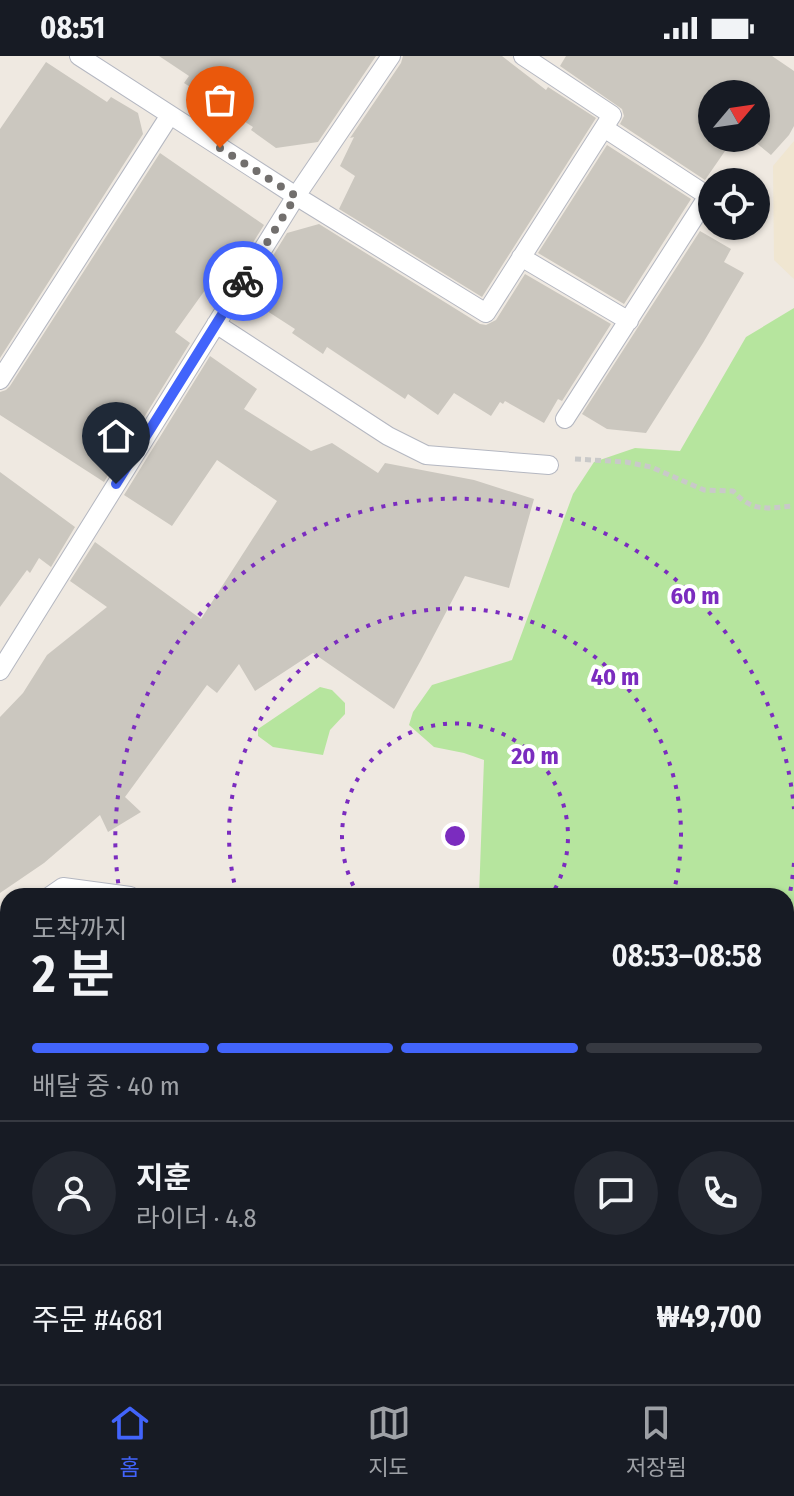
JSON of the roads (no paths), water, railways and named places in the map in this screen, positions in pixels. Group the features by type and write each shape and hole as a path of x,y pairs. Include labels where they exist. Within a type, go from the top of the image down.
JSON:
{"lane":[{"path":"79,56 296,196 486,313 612,115 523,56"},
{"path":"0,671 296,196 391,56"},
{"path":"0,380 170,115"},
{"path":"565,419 708,196 604,128"},
{"path":"521,257 629,321"},
{"path":"216,324 388,436 426,455 549,465"}]}
